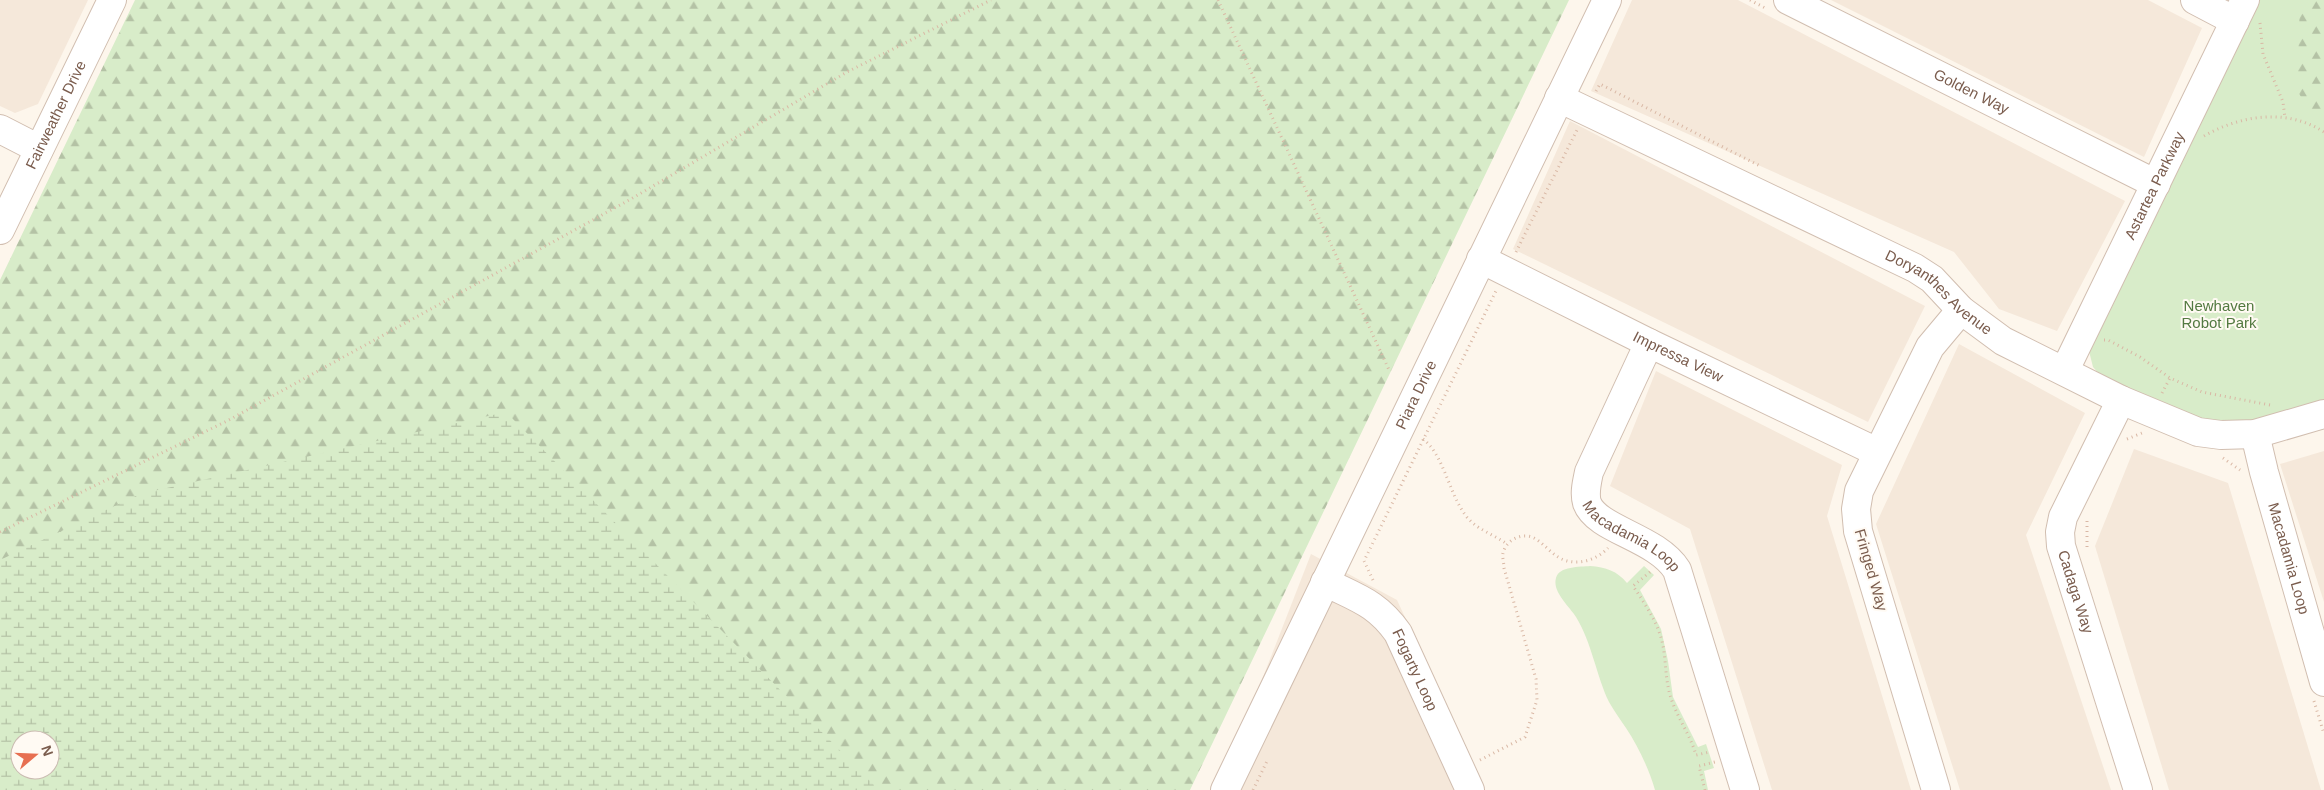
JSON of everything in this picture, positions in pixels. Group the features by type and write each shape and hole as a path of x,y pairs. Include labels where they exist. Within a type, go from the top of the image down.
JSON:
{"street":[{"name":"Fairweather Drive","path":"0,230 112,0"},
{"name":"Piara Drive","path":"1225,790 1606,0"},
{"name":"Golden Way","path":"1788,0 2156,184"},
{"path":"2195,0 2247,12"},
{"name":"Astartea Parkway","path":"2065,370 2156,184 2247,12"},
{"name":"Doryanthes Avenue","path":"1558,98 1915,268 1932,279 1961,310 2003,342 2065,370 2121,400 2198,432 2221,435 2255,434 2324,414"},
{"path":"0,129 39,149"},
{"name":"Impressa View","path":"1481,259 1649,344 1877,452"},
{"name":"Fringed Way","path":"1936,790 1858,531 1856,509 1858,491 1930,347 1961,310"},
{"name":"Macadamia Loop","path":"1649,344 1589,472 1586,495 1593,513 1662,552 1677,570 1745,790"},
{"name":"Cadaga Way","path":"2121,400 2063,517 2060,532 2061,546 2138,790"},
{"name":"Macadamia Loop","path":"2255,434 2318,689"},
{"name":"Fogarty Loop","path":"1325,582 1364,601 1386,615 1398,633 1465,780"}],"path":[{"path":"0,532 227,421 630,199 848,72 991,0"},
{"path":"1218,0 1390,372"},
{"path":"2247,12 2283,102 2285,118"},
{"path":"1364,601 1373,579 1364,561 1600,84 1768,170"},
{"path":"2200,138 2241,120 2255,117 2285,118 2302,122 2324,132"},
{"path":"2099,340 2108,340 2140,357 2170,378 2202,392 2272,405"},
{"path":"2162,395 2170,378"},
{"path":"2122,440 2151,432"},
{"path":"1423,439 1434,450 1456,501 1466,515 1480,529 1507,544"},
{"path":"2216,458 2225,458 2245,474"},
{"path":"2087,552 2088,514"},
{"path":"1465,780 1525,737 1537,700 1536,679 1504,568 1503,554 1507,544 1518,537 1532,537 1560,558 1577,561 1596,558 1603,554 1610,546 1602,542"},
{"path":"1648,566 1654,569 1633,586 1661,635 1670,694 1696,755 1715,751"},
{"path":"2318,689 2324,734"},
{"path":"1253,790 1270,754"},
{"path":"1705,790 1699,766 1718,762 1716,756"}],"shaded area":[{"path":"0,0 88,0 38,104 15,113 0,106"},
{"path":"1632,0 1738,0 2125,201 2057,331 1999,309 1954,252 1591,91"},
{"path":"1831,0 2148,0 2202,28 2144,157"},
{"path":"1570,121 1925,306 1868,422 1513,249"},
{"path":"1959,344 2085,413 2026,535 2111,790 1960,790 1876,524"},
{"path":"1656,371 1842,465 1827,516 1911,790 1772,790 1690,529 1610,486"},
{"path":"2134,449 2228,483 2321,790 2169,790 2095,546"},
{"path":"2324,451 2324,602 2280,464"},
{"path":"1311,554 1397,600 1485,790 1219,790"}],"green space":[{"path":"135,0 1569,0 1190,790 0,790 0,280"},
{"name":"Newhaven Robot Park","path":"2255,0 2324,0 2324,402 2257,421 2230,424 2216,423 2186,417 2171,411 2100,375 2093,367 2089,351"},
{"path":"2300,0 2324,0 2324,129 2316,123 2297,90"},
{"path":"506,412 879,790 0,790 0,560 140,494"},
{"path":"1590,566 1611,570 1627,583 1644,566 1654,575 1640,590 1661,629 1673,697 1698,747 1706,744 1714,768 1704,771 1708,790 1655,790 1639,750 1609,702 1581,627 1556,588 1556,578 1561,571"}]}
